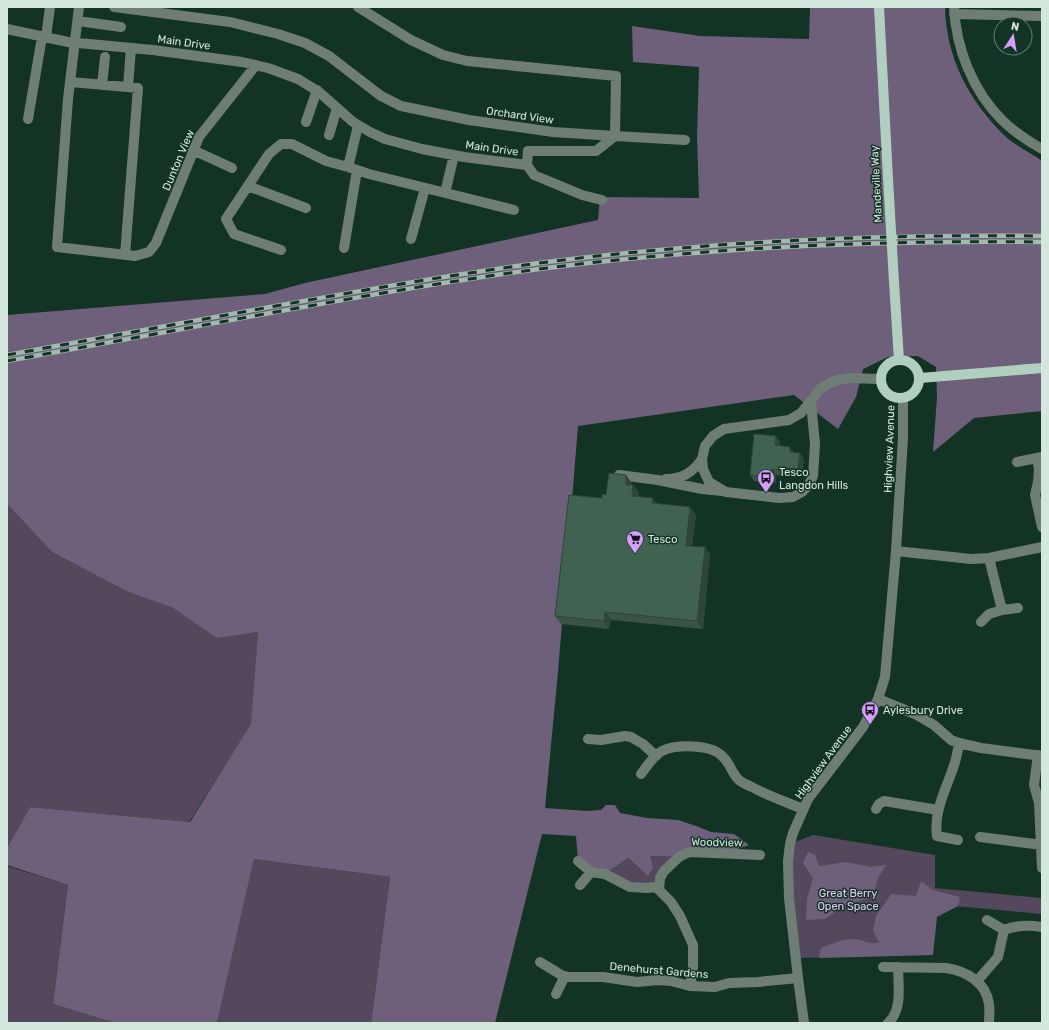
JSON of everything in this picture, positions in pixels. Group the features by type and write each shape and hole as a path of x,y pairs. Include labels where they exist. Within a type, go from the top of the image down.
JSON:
{"main road":[{"name":"Mandeville Way","path":"879,7 899,360"},
{"path":"899,360 910,362 917,369 920,378 919,384 914,392 903,399 887,394 883,390 880,379 886,366 889,363 899,360"},
{"path":"920,378 1042,368"}],"street":[{"path":"28,119 50,7"},
{"path":"76,42 79,7"},
{"name":"Orchard View","path":"114,7 230,22 278,34 305,43 329,56 381,96 401,106 469,120 554,132 615,136"},
{"path":"358,7 411,40 443,56 467,61 616,76 615,136 685,140"},
{"path":"1042,16 1024,12 954,11 961,50 966,64 974,81 990,107 1018,134 1042,149"},
{"path":"78,21 121,27"},
{"name":"Main Drive","path":"7,29 76,42 242,62 268,68 298,79 317,90 358,126 385,139 422,149 454,155 527,165 528,151 596,151 615,136"},
{"name":"Dunton View","path":"76,42 71,82 57,247 135,256 149,252 156,243 199,137 256,66"},
{"path":"128,87 132,48"},
{"path":"102,85 105,57"},
{"path":"71,82 138,88 125,254"},
{"path":"306,122 317,90"},
{"path":"329,135 337,108"},
{"path":"344,248 358,126"},
{"path":"281,250 234,234 226,219 269,154 282,144 292,144 326,161 369,174 514,210"},
{"path":"193,150 232,168"},
{"path":"445,193 454,155"},
{"path":"527,165 534,175 582,195 602,200"},
{"path":"248,186 306,208"},
{"path":"411,239 425,188"},
{"path":"726,492 709,482 703,469 702,459 705,446 713,436 724,429 790,420 801,413 821,388 834,381 849,378 880,379"},
{"name":"Highview Avenue","path":"804,1023 789,898 788,861 793,833 803,809 815,789 863,727 878,699 887,666 887,644 896,551 904,438 903,399"},
{"path":"619,475 658,480 702,489 779,498 793,497 802,492 808,486 812,476 815,444 811,402"},
{"path":"1017,462 1039,457 1038,482 1035,495 1042,527"},
{"path":"658,480 674,479 688,474 702,459"},
{"path":"896,551 971,559 989,558 1042,547"},
{"path":"989,558 1002,610"},
{"path":"981,622 990,614 1002,610 1018,608"},
{"path":"878,699 915,714 934,725 951,740 959,743 981,748 1040,756 1034,785 1039,803 1042,868"},
{"path":"588,739 608,740 625,736 632,737 643,744 656,756"},
{"path":"958,840 937,836 936,830 938,810 956,761 959,743"},
{"path":"641,774 656,756 670,748 698,746 716,751 724,757 738,780 765,794 803,809"},
{"path":"876,810 879,804 884,801 938,810"},
{"path":"980,837 1042,845"},
{"name":"Woodview","path":"659,890 660,878 664,871 679,857 689,852 760,855"},
{"path":"578,861 591,872 605,874 630,886 636,888 654,888 659,890 671,902 680,916 693,945 693,967 690,986"},
{"path":"580,885 591,872"},
{"path":"987,920 1004,930"},
{"path":"1004,930 1012,927 1042,926"},
{"path":"977,981 998,957 1004,930"},
{"name":"Denehurst Gardens","path":"540,962 565,976 637,982 658,980 671,981 690,986 715,987 729,983 798,978"},
{"path":"883,967 931,966 946,968 956,970 977,981 984,990 989,1003 989,1023"},
{"path":"888,1023 895,1016 898,1008 898,967"},
{"path":"556,994 565,976"}],"green space":[{"path":"810,7 945,7 946,26 955,61 962,78 981,109 1006,137 1042,161 1042,411 974,418 933,452 937,398 936,367 918,356 888,357 863,369 856,397 838,429 794,395 578,426 558,672 545,808 587,811 601,810 606,805 615,805 620,813 647,818 678,820 711,832 734,834 749,845 726,853 679,857 650,856 653,867 648,876 628,858 605,874 578,861 576,836 542,834 495,1023 371,1023 390,877 254,859 217,1023 115,1023 53,1004 68,885 7,865 7,848 30,807 190,822 251,724 258,632 217,638 173,608 126,591 52,552 7,504 7,315 265,294 305,283 598,220 600,197 699,198 697,137 699,67 633,62 632,26 700,36 809,39"},
{"path":"7,504 52,552 126,591 173,608 217,637 258,632 252,724 189,822 30,807 7,848"},
{"name":"Great Berry Open Space","path":"813,835 935,855 935,888 1042,898 1042,914 932,904 927,955 796,958 790,844"},
{"path":"808,852 815,855 819,866 846,862 871,867 886,865 878,878 874,892 867,899 845,905 825,919 806,920 807,899 813,878 803,863"},
{"path":"649,856 679,857 660,878 647,888 605,874 628,858 641,870"},
{"path":"254,859 390,877 371,1023 217,1023"},
{"path":"7,866 68,885 53,1004 115,1023 7,1023"},
{"path":"921,881 933,890 960,897 958,906 937,917 933,955 819,958 821,948 833,943 851,939 858,939 869,943 879,942 873,931 876,916 891,894 916,896"}],"building":[{"path":"754,434 776,436 775,445 790,447 790,452 800,453 798,469 787,468 787,471 772,469 771,478 750,475"},
{"name":"Tesco","path":"609,473 626,475 626,485 633,485 632,496 653,498 652,503 690,507 686,546 705,547 697,621 605,612 604,621 555,616 569,495 602,498 602,494 606,495"}],"railway":[{"path":"7,355 377,288 555,261 677,248 798,240 920,236 1042,236"},
{"path":"7,361 377,294 555,267 677,254 798,246 920,242 1042,242"}],"place":[{"name":"Tesco Langdon Hills","path":"766,493"},
{"name":"Tesco","path":"635,554"},
{"name":"Aylesbury Drive","path":"870,725"}]}
